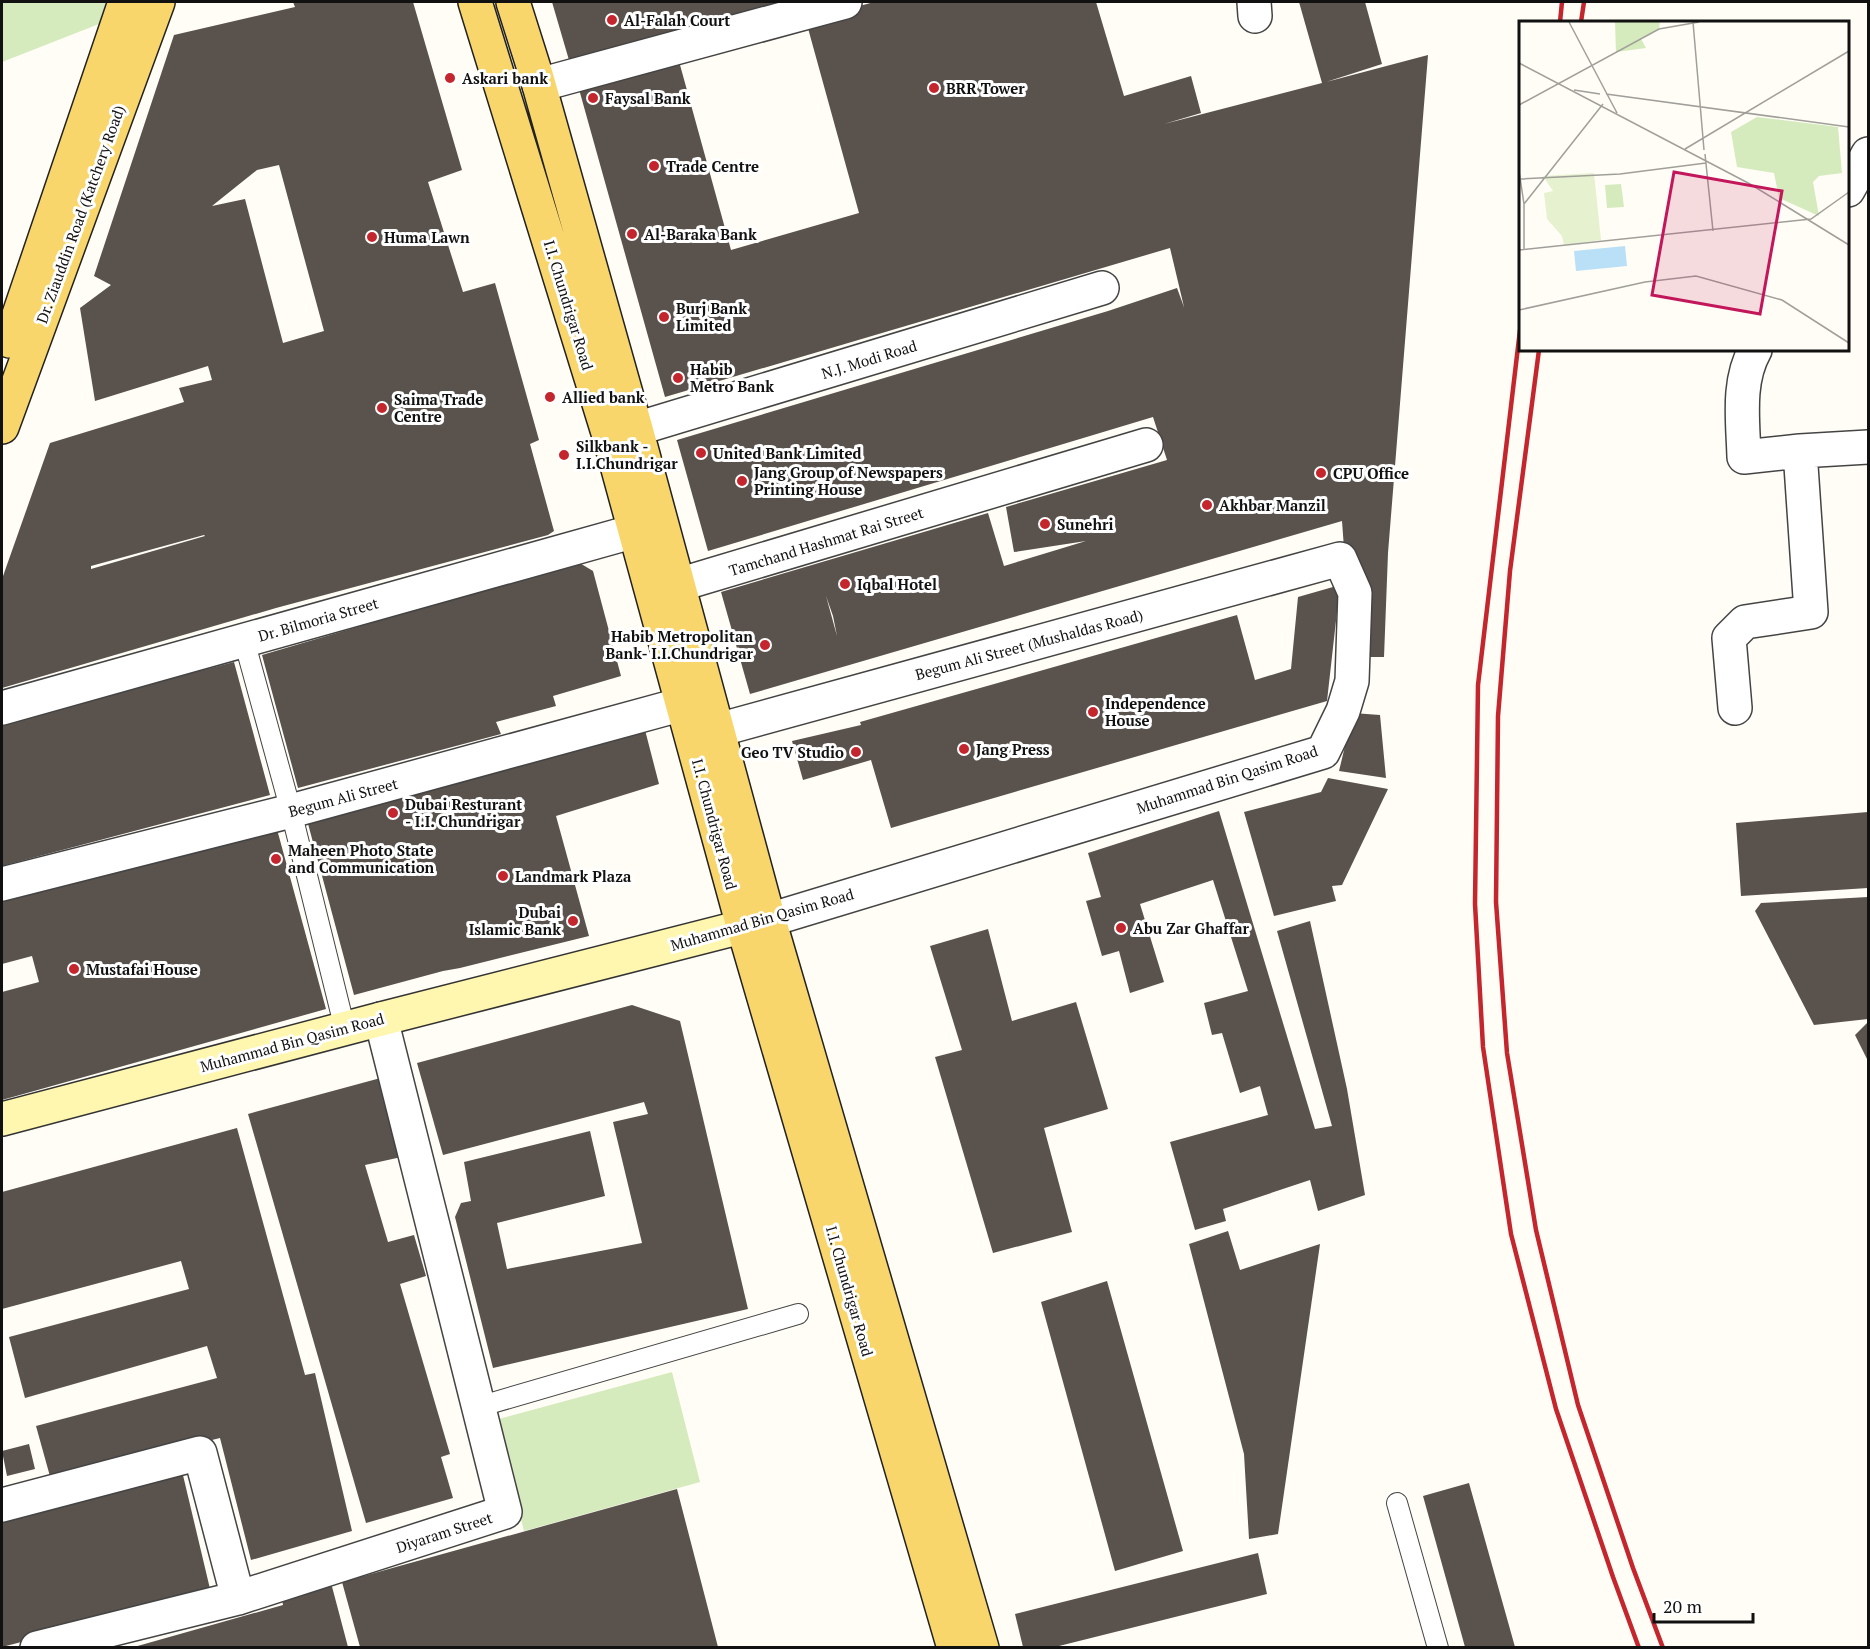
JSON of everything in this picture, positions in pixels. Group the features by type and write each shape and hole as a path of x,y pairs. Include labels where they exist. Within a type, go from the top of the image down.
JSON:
{"main road":[{"name":"Dr. Ziauddin Road (Katchery Road)","path":"2,365 124,2"},
{"name":"Dr. Ziauddin Road (Katchery Road)","path":"2,427 158,2"},
{"name":"I.I. Chundrigar Road","path":"475,2 609,436 683,704 756,923 982,1647"},
{"name":"I.I. Chundrigar Road","path":"513,2 539,85 718,729 756,923 954,1647"},
{"name":"Muhammad Bin Qasim Road","path":"2,1119 381,1018 756,923"}],"street":[{"path":"539,85 845,2"},
{"path":"1849,188 1869,154"},
{"name":"N.J. Modi Road","path":"636,429 1102,288"},
{"path":"1754,351 1749,360 1742,390 1744,457 1869,447"},
{"name":"Tamchand Hashmat Rai Street","path":"678,585 1146,445"},
{"path":"1735,708 1729,638 1746,622 1810,612 1800,451"},
{"name":"Dr. Bilmoria Street","path":"2,708 635,531"},
{"name":"Begum Ali Street (Mushaldas Road)","path":"718,729 1340,559"},
{"name":"Muhammad Bin Qasim Road","path":"756,923 1323,752 1343,711 1352,681 1355,593 1340,559"},
{"name":"Begum Ali Street","path":"2,884 291,812 683,704"},
{"name":"Diyaram Street","path":"238,1598 505,1512 381,1018"},
{"path":"2,1505 200,1453 238,1598 37,1647"}],"lane":[{"path":"244,640 291,812 345,1029"},
{"path":"478,1407 798,1314"},
{"path":"1397,1503 1438,1647"}],"green space":[{"path":"2,2 106,2 99,24 2,62"},
{"path":"672,1372 700,1482 524,1531 495,1420"}],"building":[{"path":"293,2 413,2 462,170 428,182 463,292 495,283 539,440 530,444 554,531 548,535 276,608 2,688 2,579 50,443 184,402 179,388 212,380 208,366 95,401 80,308 111,285 94,276 174,35 295,7","holes":["279,165 324,331 283,343 245,199 212,206 257,170","205,536 91,569 91,566"]},
{"name":"Al-Falah Court","path":"552,2 795,2 571,67"},
{"path":"874,2 1096,2 1124,96 1191,76 1201,113 1164,124 1322,83 1299,2 1365,2 1382,64 1326,82 1428,55 1388,553 1384,657 1361,657 1342,521 750,694 721,592 988,513 1004,566 1086,541 1014,552 1006,507 1167,460 1153,417 708,551 677,440 1108,311 1177,288 1184,307 1170,248 665,397 577,82 677,54 731,250 859,213 806,21","holes":["826,596 833,616 837,636"]},
{"path":"578,562 593,571 621,676 553,696 556,706 496,722 501,734 298,788 262,655"},
{"path":"1340,585 1327,701 891,828 871,760 803,780 792,741 861,725 860,722 1237,615 1255,680 1291,669 1298,597"},
{"path":"234,662 270,795 2,866 2,722"},
{"path":"1353,713 1380,715 1386,778 1339,771"},
{"path":"645,730 659,784 556,816 589,936 354,995 307,820 540,760"},
{"path":"1328,778 1388,789 1342,885 1332,886 1336,901 1274,916 1244,812 1321,792"},
{"path":"1219,811 1315,1129 1332,1126 1277,931 1310,921 1347,1089 1365,1195 1318,1211 1310,1180 1223,1209 1226,1221 1195,1230 1170,1142 1268,1115 1260,1086 1240,1093 1222,1033 1212,1035 1204,1003 1248,991 1213,880 1140,904 1164,982 1130,993 1119,951 1102,956 1086,901 1101,897 1088,853"},
{"path":"1868,812 1868,888 1741,896 1736,823"},
{"path":"270,830 278,833 326,1009 2,1100 2,992 39,982 32,956 2,964 2,901"},
{"path":"1868,897 1868,1019 1814,1025 1755,911 1761,903"},
{"path":"988,929 1012,1021 1076,1002 1108,1109 1044,1128 1072,1232 993,1253 935,1057 962,1050 930,946"},
{"path":"632,1005 680,1021 748,1309 493,1368 455,1217 461,1203 471,1201 464,1162 590,1131 605,1196 497,1223 507,1269 642,1243 613,1122 648,1114 644,1102 443,1155 417,1063"},
{"path":"1868,1022 1868,1061 1855,1035"},
{"path":"388,1076 406,1156 365,1165 388,1242 414,1235 426,1276 400,1284 450,1454 441,1457 453,1498 366,1523 248,1114"},
{"path":"237,1128 305,1375 315,1373 352,1531 251,1560 220,1438 51,1480 36,1426 217,1378 207,1346 25,1398 9,1337 189,1289 181,1261 2,1309 2,1192"},
{"path":"1228,1231 1240,1270 1320,1244 1278,1534 1249,1539 1244,1454 1189,1244"},
{"path":"1107,1281 1183,1551 1115,1571 1041,1302"},
{"path":"29,1444 35,1469 7,1476 2,1451"},
{"path":"182,1471 211,1593 2,1647 2,1519"},
{"path":"1469,1483 1515,1647 1465,1647 1423,1496"},
{"path":"677,1489 718,1647 360,1647 342,1582"},
{"path":"1258,1553 1267,1594 1055,1647 1023,1647 1015,1614"},
{"path":"330,1579 348,1647 134,1647 283,1605 280,1590"}],"railway":[{"path":"1560,21 1562,2"},
{"path":"1581,21 1584,2"},
{"path":"1519,338 1478,685 1475,904 1483,1047 1511,1234 1556,1409 1639,1648"},
{"path":"1539,351 1510,571 1498,716 1496,902 1507,1053 1536,1230 1578,1405 1633,1568 1663,1648"}],"place":[{"name":"Al-Falah Court","path":"612,20"},
{"name":"Askari bank","path":"450,78"},
{"name":"BRR Tower","path":"934,88"},
{"name":"Faysal Bank","path":"593,98"},
{"name":"Trade Centre","path":"654,166"},
{"name":"Al-Baraka Bank","path":"632,234"},
{"name":"Huma Lawn","path":"372,237"},
{"name":"Burj Bank Limited","path":"664,317"},
{"name":"Habib Metro Bank","path":"678,378"},
{"name":"Allied bank","path":"550,397"},
{"name":"Saima Trade Centre","path":"382,408"},
{"name":"United Bank Limited","path":"701,453"},
{"name":"Silkbank - I.I.Chundrigar","path":"564,455"},
{"name":"CPU Office","path":"1321,473"},
{"name":"Jang Group of Newspapers Printing House","path":"742,481"},
{"name":"Akhbar Manzil","path":"1207,505"},
{"name":"Sunehri","path":"1045,524"},
{"name":"Iqbal Hotel","path":"845,584"},
{"name":"Habib Metropolitan Bank- I.I.Chundrigar","path":"765,645"},
{"name":"Independence House","path":"1093,712"},
{"name":"Jang Press","path":"964,749"},
{"name":"Geo TV Studio","path":"856,752"},
{"name":"Dubai Resturant - I.I. Chundrigar","path":"393,813"},
{"name":"Maheen Photo State and Communication","path":"276,859"},
{"name":"Landmark Plaza","path":"503,876"},
{"name":"Dubai Islamic Bank","path":"573,921"},
{"name":"Abu Zar Ghaffar","path":"1121,928"},
{"name":"Mustafai House","path":"74,969"}]}
